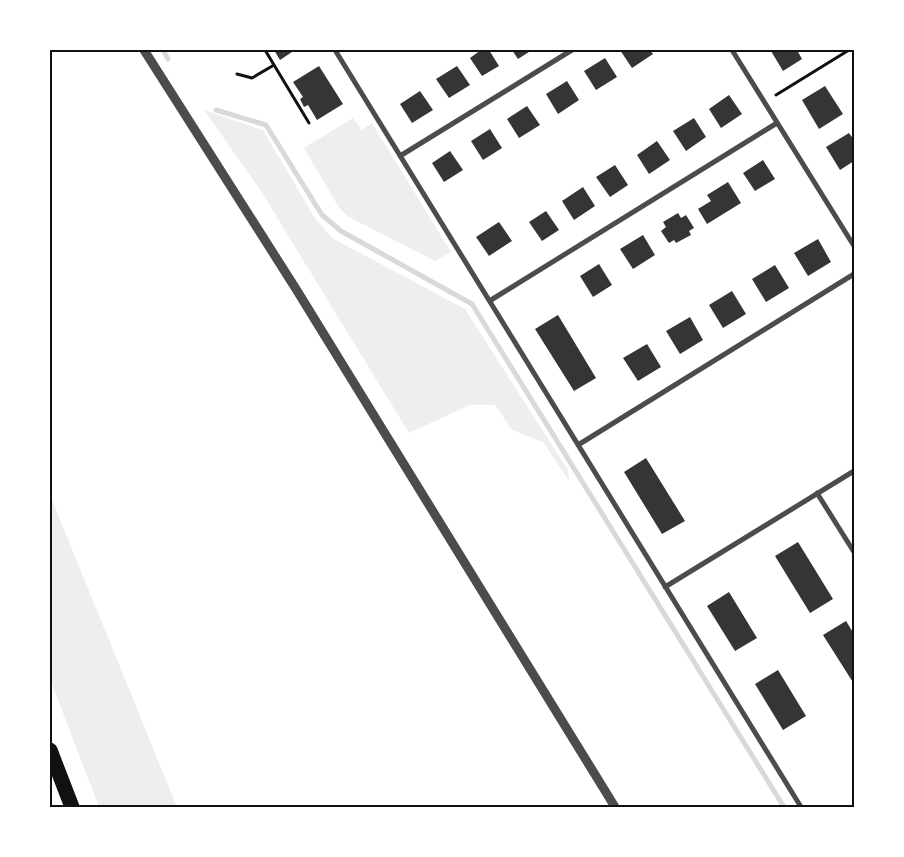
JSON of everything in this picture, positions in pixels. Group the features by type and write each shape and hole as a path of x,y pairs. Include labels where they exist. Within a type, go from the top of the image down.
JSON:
{"highway":[{"path":"50,750 72,807"}],"street":[{"path":"144,50 296,289 615,807"},
{"path":"335,50 801,807"},
{"path":"400,156 572,50"},
{"path":"732,50 854,246"},
{"path":"490,300 777,123"},
{"path":"578,446 854,274"},
{"path":"665,587 854,471"},
{"path":"817,493 854,552"}],"path":[{"path":"265,50 310,123"},
{"path":"776,95 849,50"},
{"path":"237,74 252,78 274,65"}],"shaded area":[{"path":"204,110 263,130 314,217 332,238 465,309 568,470 569,481 543,442 512,430 495,405 470,405 409,433 259,188"},
{"path":"353,118 362,130 372,123 451,252 435,261 347,216 338,206 304,148"},
{"path":"50,495 177,807 99,807 50,679"}],"building":[{"path":"274,50 295,50 280,60"},
{"path":"481,50 489,50 499,66 482,76 470,58"},
{"path":"512,50 532,50 518,59"},
{"path":"620,50 650,50 653,54 632,68"},
{"path":"797,50 802,59 783,71 771,51"},
{"path":"605,58 617,77 596,90 584,71"},
{"path":"319,66 343,104 317,120 308,105 304,107 300,99 303,97 293,82"},
{"path":"457,66 470,85 449,98 436,79"},
{"path":"567,81 579,100 558,114 546,94"},
{"path":"825,86 843,114 819,129 802,100"},
{"path":"420,91 433,110 412,123 400,104"},
{"path":"729,95 742,114 721,128 709,109"},
{"path":"527,106 540,125 519,138 507,119"},
{"path":"694,118 706,137 686,151 673,131"},
{"path":"490,129 502,148 483,160 471,141"},
{"path":"849,133 854,140 854,161 840,170 826,147"},
{"path":"657,141 670,160 649,174 637,155"},
{"path":"450,151 463,170 444,182 432,163"},
{"path":"763,160 775,179 755,191 743,173"},
{"path":"615,165 628,185 610,197 596,177"},
{"path":"728,182 741,203 707,224 698,209 711,201 707,195"},
{"path":"583,187 595,206 574,220 562,201"},
{"path":"546,211 559,230 542,241 529,222"},
{"path":"678,213 681,218 686,215 694,228 689,231 691,235 676,243 674,240 669,243 661,231 666,227 663,222"},
{"path":"499,222 512,241 489,256 476,237"},
{"path":"643,235 655,255 633,269 620,249"},
{"path":"818,239 831,262 808,276 794,253"},
{"path":"599,264 612,285 593,297 580,276"},
{"path":"775,265 789,288 766,302 752,279"},
{"path":"732,291 746,314 723,328 709,305"},
{"path":"558,315 596,378 574,391 535,329"},
{"path":"690,317 703,340 680,354 666,331"},
{"path":"647,344 661,367 638,381 623,358"},
{"path":"646,458 685,521 662,534 624,472"},
{"path":"798,542 833,599 810,613 775,556"},
{"path":"729,592 757,638 735,651 707,606"},
{"path":"846,621 854,634 854,684 823,635"},
{"path":"778,670 806,716 783,730 755,684"}],"waterway":[{"path":"163,50 168,59"},
{"path":"216,110 266,125 322,215 341,231 472,304 784,807"}]}
